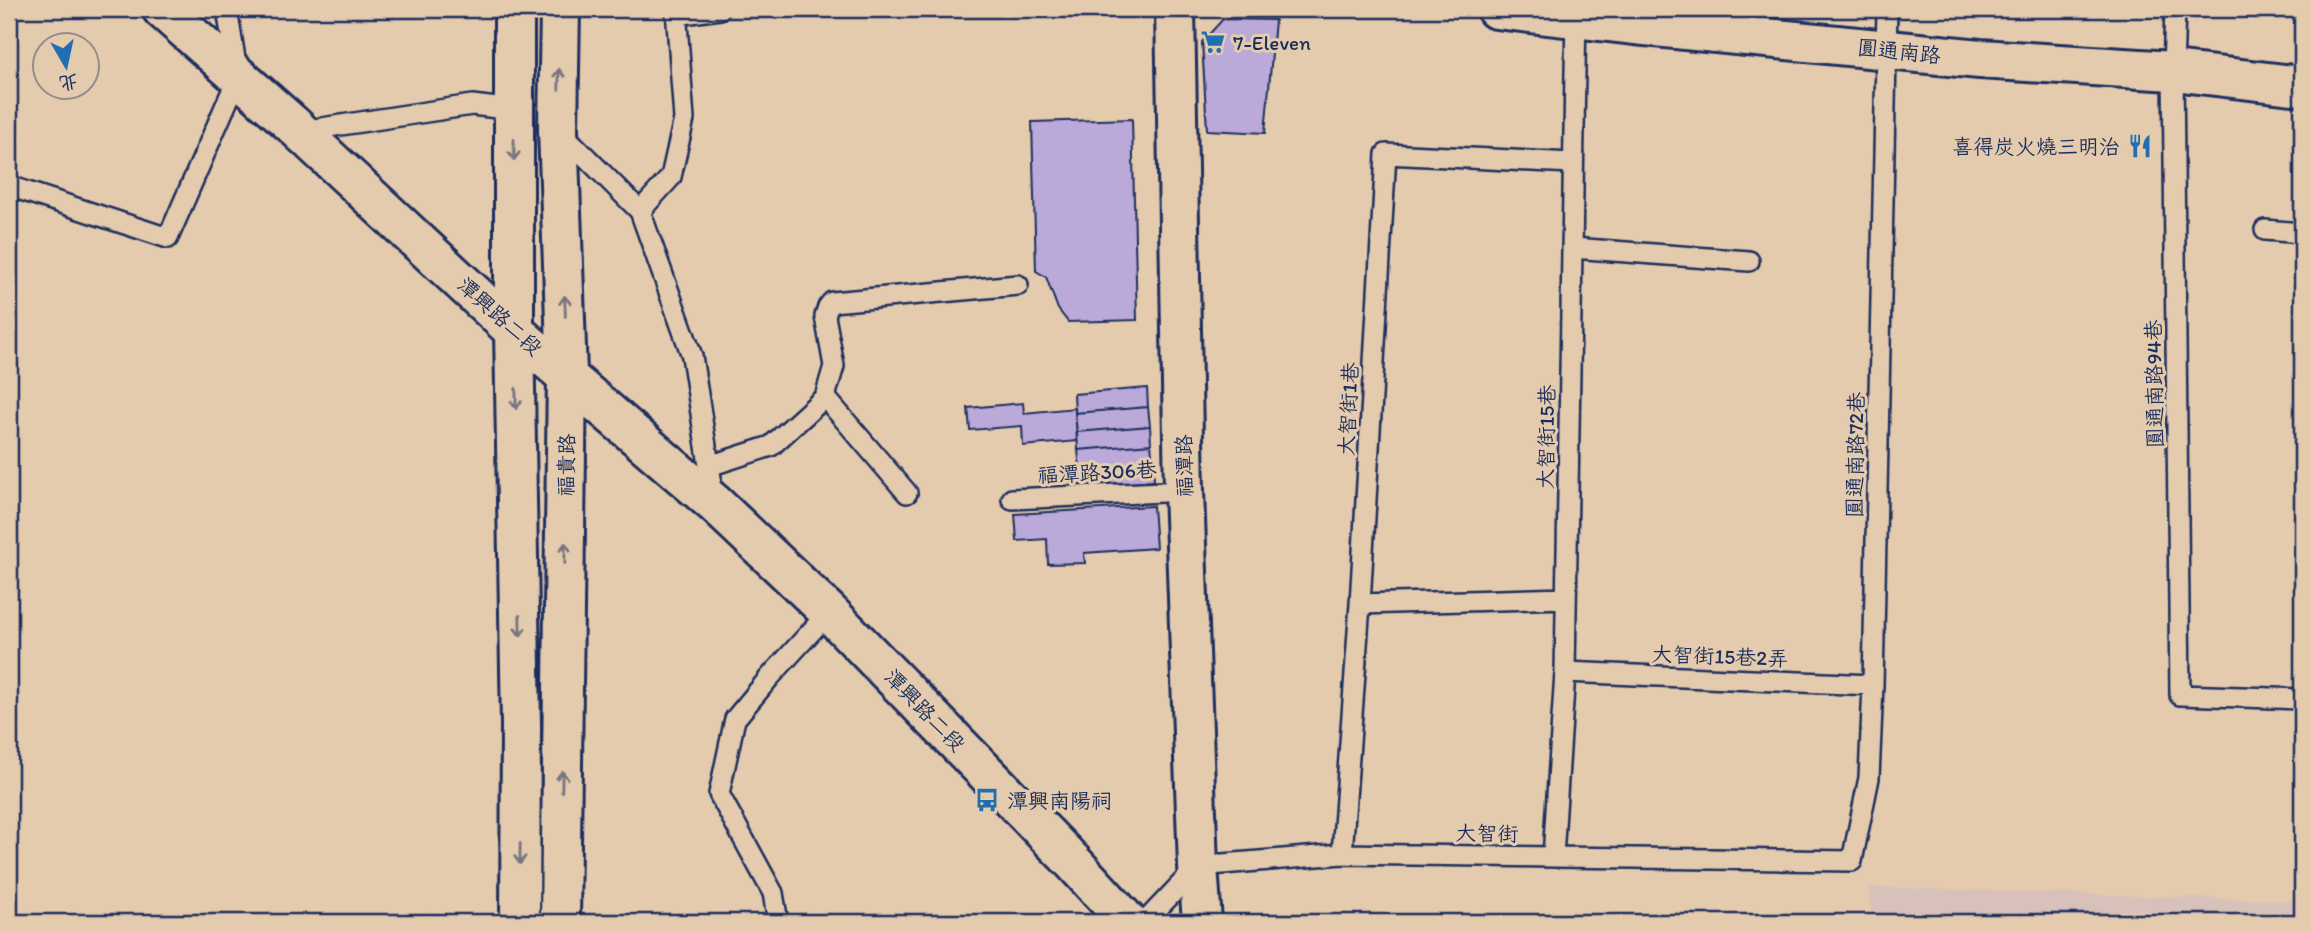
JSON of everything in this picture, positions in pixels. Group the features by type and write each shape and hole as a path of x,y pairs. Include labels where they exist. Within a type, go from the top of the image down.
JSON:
{"street":[{"name":"潭興路二段","path":"162,9 290,123 514,331 715,504 829,612 1064,852 1128,922"},
{"path":"514,9 514,331 521,725 520,922"},
{"name":"福貴路","path":"560,9 558,129 567,374 560,922"},
{"name":"福潭路","path":"1175,9 1184,491 1202,922"},
{"name":"圓通南路","path":"1496,9 1576,13 1643,26 1980,59 2174,71 2302,86"}],"lane":[{"path":"9,186 168,238 238,77 227,9"},
{"path":"640,211 671,177 684,118 676,12 720,9"},
{"name":"圓通南路72巷","path":"1852,861 1868,778 1873,685 1887,9"},
{"name":"圓通南路94巷","path":"2175,9 2180,695 2302,699"},
{"name":"大智街15巷","path":"1553,857 1565,673 1576,13"},
{"path":"290,123 314,129 472,105 514,110"},
{"path":"558,129 640,211 692,356 715,504"},
{"name":"大智街1巷","path":"1342,854 1360,604 1386,154 1573,163"},
{"path":"2265,230 2302,233"},
{"path":"1572,248 1749,261"},
{"path":"709,466 771,446 825,397 834,366 825,316 832,302 1018,285"},
{"path":"825,397 907,493"},
{"name":"福潭路306巷","path":"1012,499 1184,491"},
{"path":"1360,604 1566,598"},
{"path":"778,922 773,893 719,794 735,719 829,612"},
{"name":"大智街15巷2弄","path":"1565,673 1873,685"},
{"name":"大智街","path":"1198,866 1342,854 1852,861"},
{"path":"1145,922 1198,866"}],"shaded area":[{"path":"1868,887 2302,901 2302,922 1872,922"}],"building":[{"path":"1223,19 1275,20 1265,133 1207,130 1202,42"},
{"path":"1132,119 1137,320 1068,322 1058,309 1046,277 1036,271 1032,122"},
{"path":"1147,388 1148,407 1075,413 1074,394"},
{"path":"1023,403 1024,413 1075,408 1077,441 1023,446 1022,426 970,430 968,408"},
{"path":"1148,407 1150,426 1077,432 1075,413"},
{"path":"1150,426 1151,444 1078,450 1077,432"},
{"path":"1151,444 1153,463 1080,469 1078,450"},
{"path":"1153,463 1154,481 1081,488 1080,469"},
{"path":"1153,506 1156,548 1084,553 1085,563 1048,564 1047,539 1017,541 1015,514"}],"place":[{"name":"7-Eleven","path":"1213,42"},
{"name":"喜得炭火燒三明治","path":"2140,146"},
{"name":"潭興南陽祠","path":"987,800"}]}
